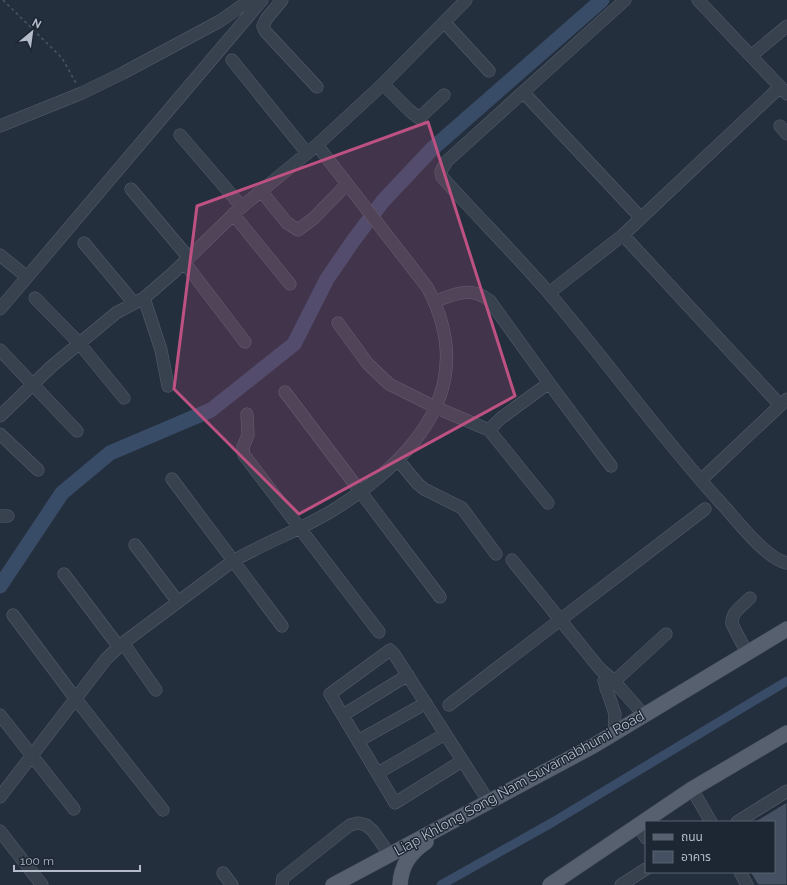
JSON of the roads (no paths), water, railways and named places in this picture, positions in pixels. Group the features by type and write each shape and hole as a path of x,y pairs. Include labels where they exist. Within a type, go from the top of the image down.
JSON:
{"main road":[{"name":"Liap Khlong Song Nam Suvarnabhumi Road","path":"333,885 489,802 614,733 787,629"},
{"path":"655,821 692,789 787,733"},
{"path":"400,885 402,870 414,850 473,810"},
{"path":"550,885 642,832"}],"street":[{"path":"0,126 82,93 220,21 250,0"},
{"path":"0,309 262,0"},
{"path":"282,0 266,18 263,26 265,31 317,87"},
{"path":"0,416 79,343 116,313 139,301 238,211 317,146 384,84 466,0"},
{"path":"625,0 447,161 441,171 442,177 505,243 549,293 701,480 769,555 787,563"},
{"path":"549,293 623,235 783,90 698,0"},
{"path":"444,22 489,71"},
{"path":"751,56 787,26"},
{"path":"232,60 307,153"},
{"path":"384,84 410,111 419,118 444,95"},
{"path":"523,92 641,218"},
{"path":"180,135 238,211 290,284"},
{"path":"0,797 106,659 121,645 233,561 334,509 360,492 398,460 416,441 437,408 445,378 446,350 442,326 434,301 426,287 317,146"},
{"path":"261,191 287,223 298,230 314,218 347,184"},
{"path":"131,189 186,259 245,342"},
{"path":"623,235 783,402 701,480"},
{"path":"84,243 139,301 161,350 168,386"},
{"path":"0,255 27,277"},
{"path":"434,301 469,291 484,296 490,301 549,384 611,466"},
{"path":"35,298 79,343 124,398"},
{"path":"338,323 377,374 390,384 437,408 489,430 548,503"},
{"path":"0,350 32,385 77,430"},
{"path":"489,430 501,418 549,384"},
{"path":"285,392 440,597"},
{"path":"247,414 248,435 243,447 244,455 379,632"},
{"path":"0,434 38,470"},
{"path":"398,460 424,490 462,508 496,554"},
{"path":"172,479 282,626"},
{"path":"449,705 705,509"},
{"path":"135,545 178,602"},
{"path":"512,560 561,619 600,669 610,685 644,715"},
{"path":"64,574 156,690"},
{"path":"747,653 732,624 731,619 750,598"},
{"path":"14,615 75,698 164,810"},
{"path":"610,685 666,634"},
{"path":"462,761 396,803 330,694 390,650 408,675 489,802"},
{"path":"343,715 408,675"},
{"path":"610,685 615,714 614,733"},
{"path":"358,741 426,703"},
{"path":"0,715 74,809"},
{"path":"378,773 445,734"},
{"path":"692,789 710,821"},
{"path":"739,821 787,792"},
{"path":"282,885 283,878 350,825 358,823 366,825 373,831 389,854"},
{"path":"0,831 42,885"},
{"path":"621,885 645,870"},
{"path":"223,873 232,885"},
{"path":"741,873 747,885"}],"waterway":[{"path":"0,586 62,493 110,453 211,410 294,344 327,279 383,201 432,149 602,0"},
{"path":"441,885 553,822 787,681"}]}
